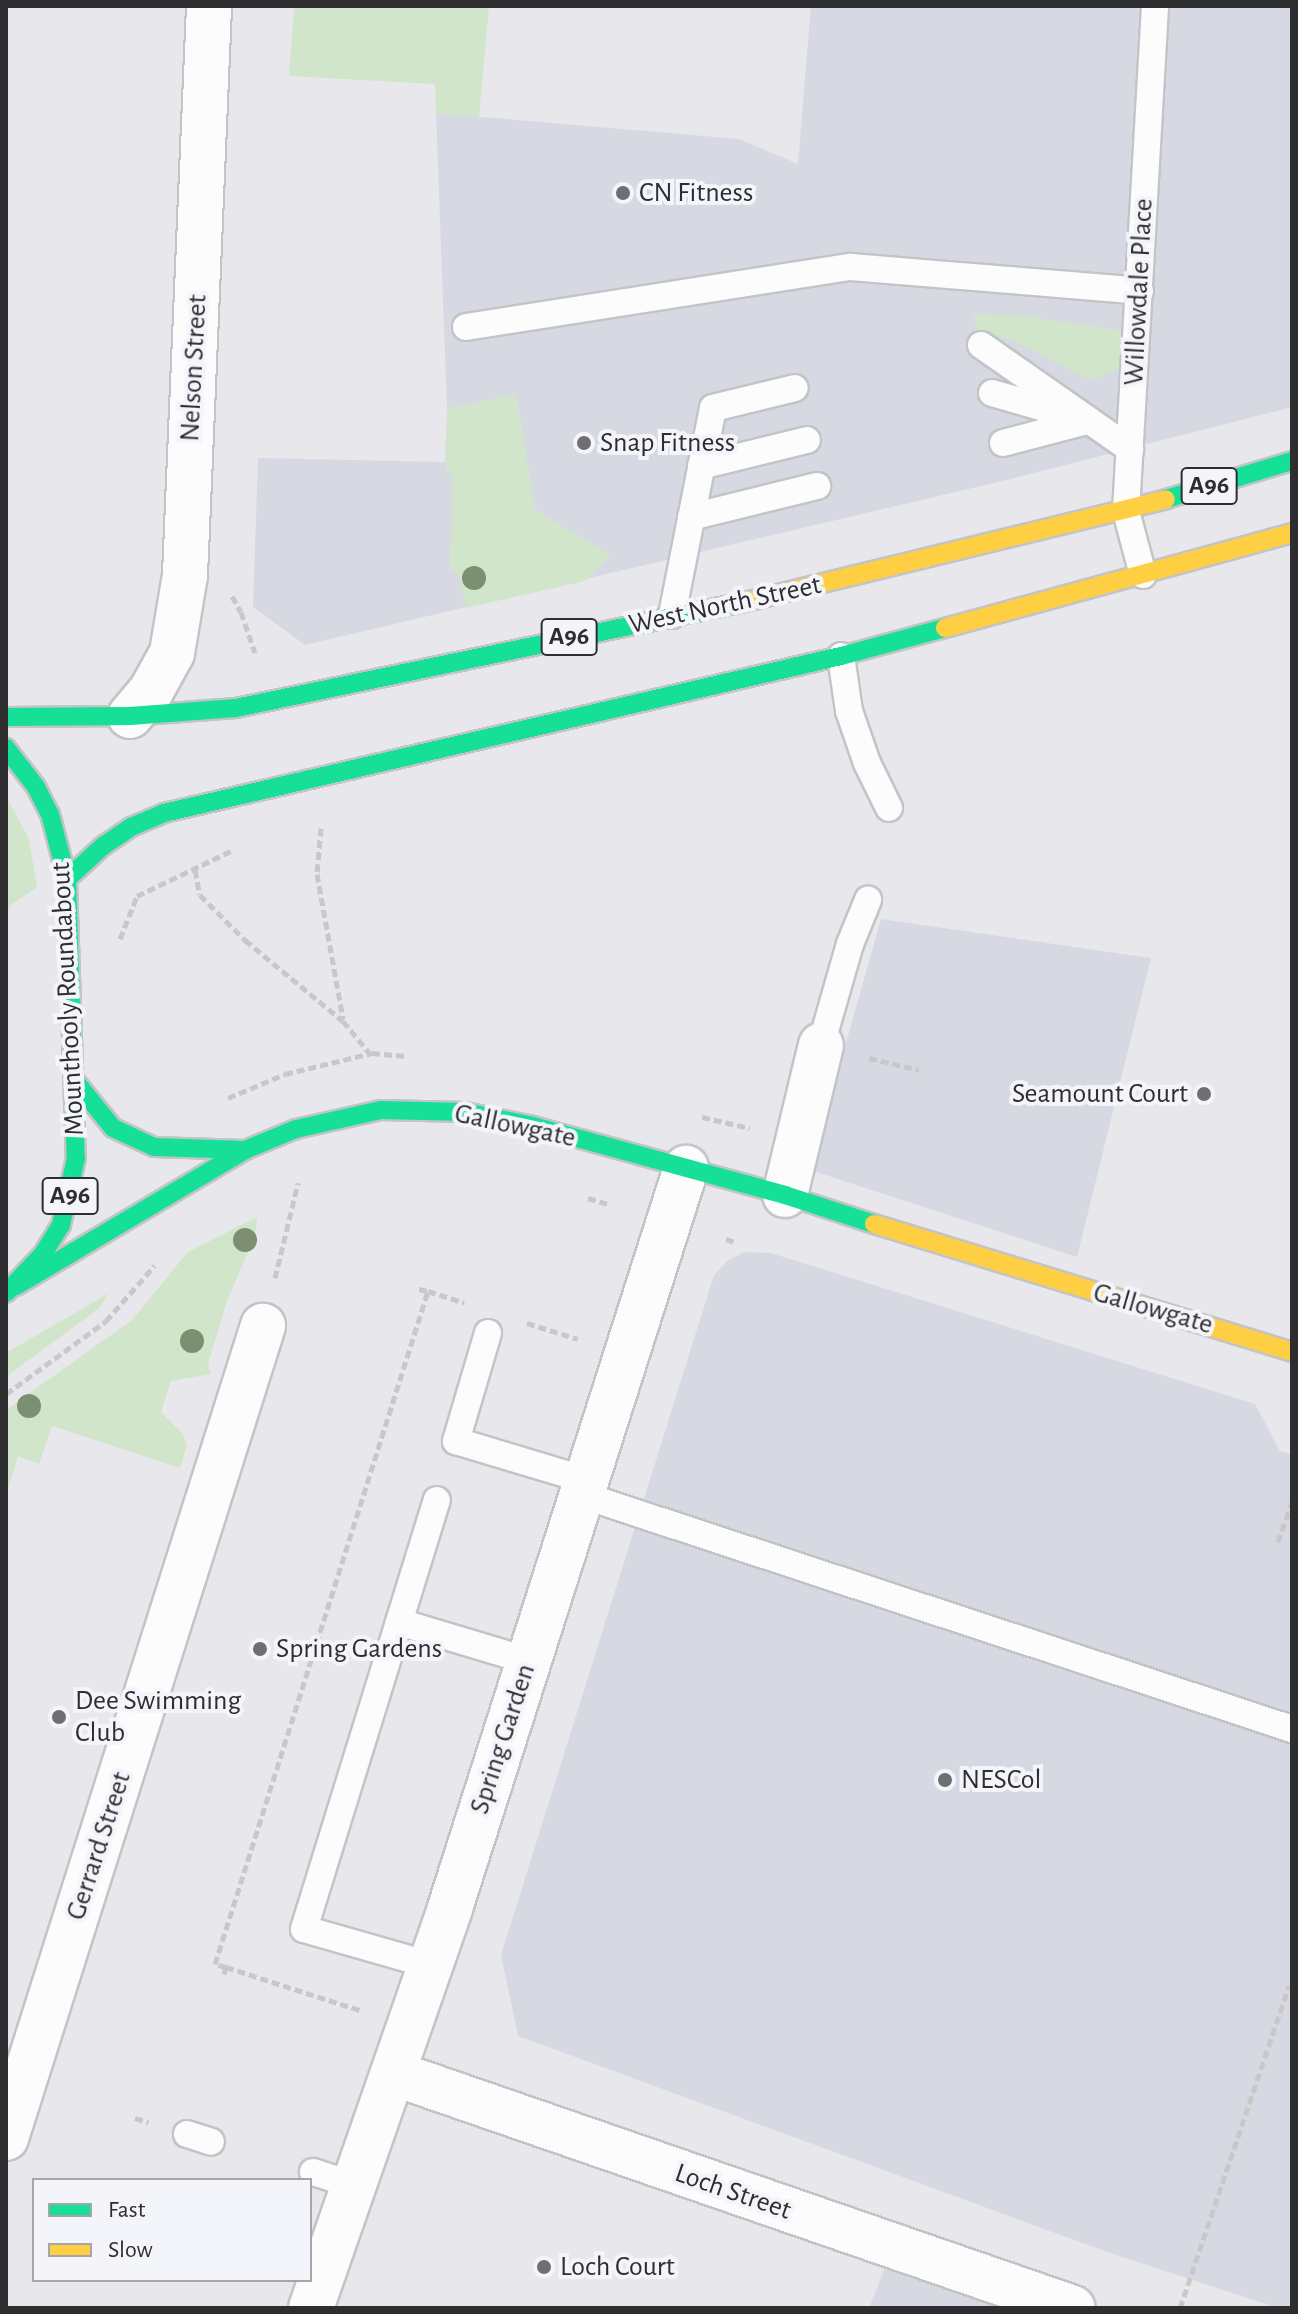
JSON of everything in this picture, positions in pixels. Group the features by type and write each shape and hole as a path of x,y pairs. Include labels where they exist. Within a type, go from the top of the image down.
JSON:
{"main road":[{"name":"West North Street","path":"6,717 130,716 236,708 804,590 1126,511 1292,461"},
{"name":"A96","path":"67,879 103,846 131,827 164,813 841,656 1292,533"},
{"name":"Mounthooly Roundabout","path":"6,748 36,787 50,814 67,879 76,1158 61,1225 42,1255 7,1292"},
{"name":"Gallowgate","path":"75,1081 113,1128 154,1147 245,1150"},
{"name":"Gallowgate","path":"7,1292 245,1150 296,1129 381,1110 465,1112 785,1195 1002,1265 1292,1352"}],"street":[{"name":"Nelson Street","path":"130,716 151,691 172,653 185,575 209,6"},
{"path":"785,1195 821,1045"},
{"name":"Spring Garden","path":"311,2308 333,2179 393,2073 529,1661 686,1168"},
{"name":"Gerrard Street","path":"6,2138 263,1326"},
{"name":"Loch Street","path":"393,2073 1073,2308"}],"lane":[{"name":"Willowdale Place","path":"1143,575 1126,511 1155,6"},
{"path":"466,327 851,267 1140,291"},
{"path":"981,345 1130,449"},
{"path":"672,615 713,408 795,388"},
{"path":"992,393 1087,421"},
{"path":"1003,443 1087,421"},
{"path":"701,466 807,440"},
{"path":"691,517 817,486"},
{"path":"841,656 849,711 867,763 889,808"},
{"path":"821,1045 850,944 868,900"},
{"path":"488,1333 456,1441 584,1488 1292,1729"},
{"path":"430,1965 304,1929 437,1500"},
{"path":"399,1622 529,1661"}],"path":[{"path":"228,590 241,612 260,668"},
{"path":"321,827 317,874 343,1021"},
{"path":"120,955 120,940 137,896 241,846"},
{"path":"195,870 200,895 245,940 343,1021 372,1053 381,1110"},
{"path":"213,1104 285,1074 372,1053"},
{"path":"865,1057 919,1070"},
{"path":"263,1326 299,1180"},
{"path":"588,1198 608,1204"},
{"path":"726,1239 735,1242"},
{"path":"6,1394 106,1321 159,1261"},
{"path":"419,1289 428,1291"},
{"path":"371,2014 225,1970 215,1964 378,1449"},
{"path":"1278,1542 1292,1502"},
{"path":"1180,2308 1289,1986"}],"shaded area":[{"path":"811,6 1292,6 1292,407 1011,479 305,645 253,607 258,458 445,462 447,409 436,113 739,139 798,164"},
{"path":"881,919 1151,958 1077,1257 810,1170"},
{"name":"NESCol","path":"745,1252 771,1253 1255,1404 1280,1451 1292,1455 1292,2308 1278,2308 1107,2252 518,2036 501,1955 714,1275 728,1260"},
{"path":"893,2248 1073,2308 869,2308"}],"green space":[{"path":"294,6 489,6 479,117 436,113 435,84 289,76"},
{"path":"973,314 1024,316 1123,331 1122,367 1094,379 1082,376 1015,341 978,332"},
{"path":"516,394 535,510 611,555 585,581 466,608 460,576 450,568 453,473 446,472 447,409"},
{"path":"6,796 29,839 37,887 11,905 6,916"},
{"path":"257,1217 255,1236 227,1301 208,1364 211,1374 171,1381 161,1412 182,1433 187,1445 180,1468 52,1426 39,1464 18,1456 6,1496 6,1410 132,1320 188,1252"},
{"path":"109,1293 98,1309 6,1377 6,1353"}],"traffic: fast":[{"path":"1166,499 1292,461"},
{"path":"6,717 130,716 236,708 749,601"},
{"path":"67,879 103,846 131,827 164,813 841,656 945,628"},
{"path":"6,748 36,787 50,814 67,879 76,1158 61,1225 42,1255 6,1293"},
{"path":"75,1081 113,1128 154,1147 245,1150"},
{"path":"16,1286 245,1150 296,1129 381,1110 465,1112 533,1126 785,1195 874,1224"}],"traffic: slow":[{"path":"749,601 1166,499"},
{"path":"945,628 1292,533"},
{"path":"874,1224 1292,1352"}],"place":[{"name":"CN Fitness","path":"623,193"},
{"name":"Snap Fitness","path":"584,443"},
{"name":"Seamount Court","path":"1204,1094"},
{"name":"Spring Gardens","path":"260,1649"},
{"name":"Dee Swimming Club","path":"59,1717"},
{"name":"NESCol","path":"945,1780"},
{"name":"Loch Court","path":"544,2267"}]}
